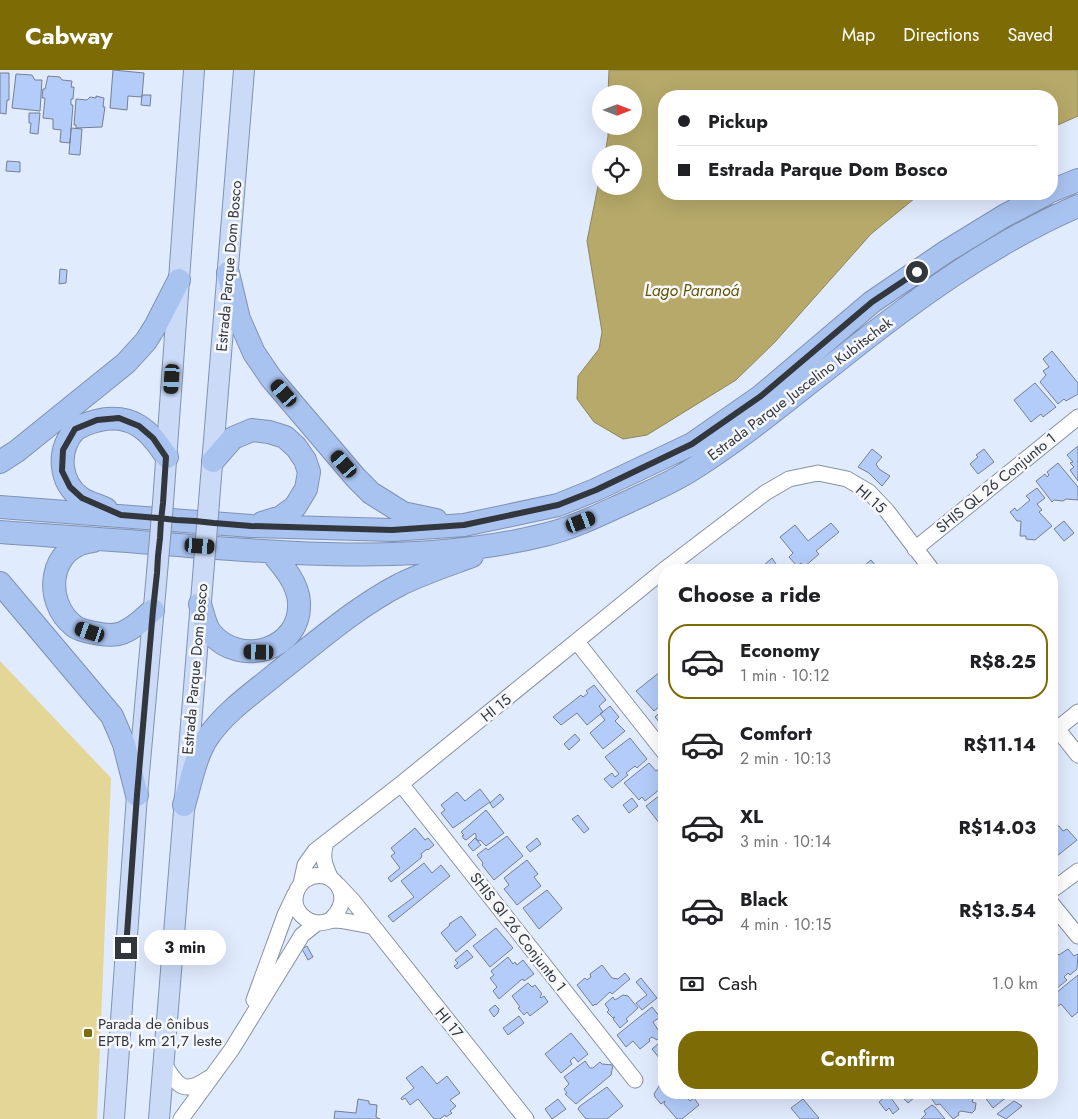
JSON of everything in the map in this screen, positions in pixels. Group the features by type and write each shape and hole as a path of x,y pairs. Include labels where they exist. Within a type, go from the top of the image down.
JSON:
{"highway":[{"path":"1058,188 1078,180"},
{"name":"Estrada Parque Juscelino Kubitschek","path":"0,507 251,526 392,530 464,525 558,505 596,490 692,444 761,396 872,302 947,251 1004,216 1035,200"},
{"name":"Estrada Parque Juscelino Kubitschek","path":"0,532 335,555 418,553 491,545 550,533 596,516 691,471 750,431 840,358 925,295 1009,241 1045,221 1078,206"},
{"path":"228,273 239,319 254,353 271,378 356,478 371,493 403,513 464,525"},
{"path":"0,462 126,363 146,342 179,280"},
{"path":"121,515 82,498 70,487 62,471 63,450 75,429 97,420 119,418 139,426 153,438 166,457"},
{"path":"213,461 233,438 252,430 269,432 285,437 296,447 305,460 309,472 306,489 295,507 281,517 251,526"},
{"path":"111,540 83,542 68,551 55,571 53,592 62,614 75,627 106,635 122,633 134,626 153,610"},
{"path":"184,806 194,769 206,739 230,711 367,605 400,585 430,571 474,556 491,545"},
{"path":"200,604 210,632 223,643 240,651 249,652 259,652 278,644 290,633 298,619 299,601 295,586 271,552"},
{"path":"0,583 112,716 124,744 137,795"}],"main road":[{"path":"114,1119 137,795 163,503 194,70"},
{"name":"Estrada Parque Dom Bosco","path":"159,1119 244,70"}],"street":[{"name":"SHIS QL 26 Conjunto 1","path":"915,548 1078,417"},
{"name":"HI 15","path":"672,564 765,493 789,479 818,473 847,479 869,492 927,564"},
{"name":"HI 15","path":"246,1025 285,915 298,889 309,857 314,851 401,784 658,575"},
{"path":"577,642 658,744"},
{"path":"1058,723 1078,712"},
{"path":"1058,730 1078,755"},
{"name":"SHIS QI 26 Conjunto 1","path":"401,784 635,1080"},
{"path":"181,1119 246,1025 292,949 302,936 337,914 342,905 342,894 323,859 322,853 326,843"},
{"path":"1058,885 1078,871"},
{"path":"334,882 323,876 307,878 298,889 296,904 300,913 307,920 347,922 371,926"},
{"name":"HI 17","path":"334,882 353,902 526,1119"},
{"path":"1058,911 1078,936"},
{"path":"164,1064 174,1082 182,1086 192,1087 212,1076"}],"shaded area":[{"path":"0,661 111,778 97,1119 0,1119"}],"water":[{"name":"Lago Paranoá","path":"609,70 1078,70 1078,116 1058,125 1058,90 658,90 658,200 913,200 871,234 775,342 736,380 647,435 623,439 594,422 577,399 578,376 599,349 602,332 587,241 596,195 642,195 642,145 606,145 608,136 642,135 642,85 608,85"}],"building":[{"path":"113,70 144,73 142,97 128,96 127,110 110,108"},
{"path":"0,73 9,73 9,100 7,100 6,114 0,113"},
{"path":"16,74 32,75 35,80 42,80 40,111 12,108"},
{"path":"48,76 72,81 71,87 74,87 73,99 71,99 71,105 73,105 70,143 60,142 61,130 53,129 53,119 43,118 45,98 42,98 43,89 45,89"},
{"path":"142,95 151,95 150,106 141,105"},
{"path":"96,96 104,98 103,107 105,107 102,127 76,128 76,125 74,125 76,99 87,100 90,97 96,98"},
{"path":"29,113 40,113 38,134 30,133"},
{"path":"71,128 82,129 80,155 69,154"},
{"path":"7,161 20,162 20,172 6,171"},
{"path":"60,269 67,270 66,283 59,284"},
{"path":"1052,351 1078,383 1078,394 1066,401 1064,399 1058,404 1040,382 1046,375 1043,371 1049,367 1043,359"},
{"path":"1035,383 1056,407 1043,417 1041,414 1031,422 1014,400"},
{"path":"1078,446 1078,481 1070,470 1074,467 1070,463 1073,462 1067,455"},
{"path":"872,449 882,457 876,464 879,469 890,476 882,486 869,473 858,467"},
{"path":"984,449 994,462 978,474 970,464 978,457 976,455"},
{"path":"1058,463 1078,487 1078,500 1066,499 1063,501 1054,500 1052,502 1036,481 1045,474 1047,477 1049,475 1047,472"},
{"path":"1037,488 1045,498 1037,504 1042,510 1039,512 1052,526 1035,540 1026,539 1026,536 1020,536 1021,521 1017,521 1010,512 1015,508 1017,511 1030,500 1026,496"},
{"path":"1064,521 1074,533 1064,541 1054,529"},
{"path":"831,523 839,532 816,551 819,554 807,564 795,564 789,557 793,553 780,537 795,525 808,541"},
{"path":"772,558 776,564 765,564"},
{"path":"871,560 874,564 866,564"},
{"path":"658,674 658,708 654,711 636,691"},
{"path":"594,685 606,700 599,706 603,712 587,725 577,713 561,725 553,717 581,695 583,697 588,693 586,691"},
{"path":"610,706 619,717 615,721 625,731 603,749 590,733 605,720 600,714"},
{"path":"575,734 580,740 569,750 564,744"},
{"path":"630,738 647,759 637,768 635,766 626,773 628,775 612,788 604,779 612,773 615,777 619,774 605,757"},
{"path":"649,763 656,771 658,770 658,791 645,801 642,797 639,800 624,783"},
{"path":"480,789 490,802 453,828 441,813 445,810 441,805 457,792 465,801"},
{"path":"500,794 504,799 493,808 490,803"},
{"path":"658,797 658,822 646,806"},
{"path":"632,798 638,806 629,813 623,805"},
{"path":"486,810 504,833 486,846 480,840 478,841 475,833 466,840 464,839 462,836 464,835 461,832"},
{"path":"578,815 589,829 584,833 572,819"},
{"path":"1058,826 1063,831 1067,829 1077,840 1058,855"},
{"path":"415,828 425,840 428,838 434,845 421,854 421,858 391,882 388,878 400,868 391,856 395,853 391,848"},
{"path":"507,836 523,856 494,880 477,855 486,848 488,850"},
{"path":"475,838 481,845 473,851 468,845"},
{"path":"537,838 541,844 530,852 526,847"},
{"path":"527,860 538,874 534,877 541,886 517,905 504,889 509,885 504,878"},
{"path":"424,863 432,873 441,865 450,876 393,922 388,916 414,897 401,881"},
{"path":"547,890 562,908 539,929 523,908"},
{"path":"461,916 476,935 456,952 441,933 449,924"},
{"path":"496,928 513,948 490,967 473,946"},
{"path":"307,946 313,957 308,960 302,949"},
{"path":"1068,949 1074,956 1078,954 1077,969 1070,975 1068,973 1064,977 1067,980 1058,987 1058,954"},
{"path":"467,950 473,957 457,969 454,966 458,963 455,960"},
{"path":"508,957 513,964 515,962 517,965 523,960 534,974 524,981 523,979 521,980 499,999 493,991 497,987 490,978 494,975 491,971"},
{"path":"602,965 612,978 618,979 625,973 630,979 612,994 610,992 593,1006 577,985 585,978 587,980 591,977 590,974"},
{"path":"1078,975 1078,1012 1072,1017 1061,1004 1058,1006 1058,991"},
{"path":"641,978 657,998 642,1010 636,1003 647,995 636,982"},
{"path":"528,983 532,987 535,985 542,994 541,998 544,996 548,1002 530,1016 527,1012 524,1015 512,996"},
{"path":"623,995 628,996 638,1008 626,1019 628,1021 620,1028 613,1019 615,1017 613,1018 607,1012 609,1010 605,1004 613,997 615,1000"},
{"path":"495,1005 499,1009 494,1017 489,1010"},
{"path":"652,1007 658,1014 658,1018 653,1022 658,1030 658,1039 652,1037 640,1049 633,1041 626,1047 617,1035"},
{"path":"519,1016 524,1023 508,1035 503,1028"},
{"path":"571,1033 588,1054 578,1062 574,1057 570,1061 572,1064 561,1073 545,1054"},
{"path":"658,1044 658,1056 652,1049"},
{"path":"585,1061 590,1068 593,1068 600,1062 613,1065 611,1075 576,1104 565,1094 567,1093 564,1089 569,1084 564,1077"},
{"path":"422,1066 437,1084 447,1076 460,1093 450,1100 456,1106 450,1111 452,1113 446,1117 445,1115 440,1119 434,1119 418,1099 410,1105 405,1098 402,1100 401,1098 414,1088 406,1078"},
{"path":"607,1087 623,1106 607,1119 586,1119 578,1109"},
{"path":"658,1088 658,1099 688,1099 690,1101 695,1099 699,1105 682,1119 677,1119 664,1104 665,1101 661,1104 654,1094"},
{"path":"358,1099 377,1105 376,1117 380,1119 334,1119 335,1111 356,1113"},
{"path":"558,1099 566,1109 552,1119 545,1109"},
{"path":"803,1099 819,1118 800,1119 791,1108"},
{"path":"882,1099 892,1099 899,1109 893,1114 889,1108 886,1111 879,1102"},
{"path":"904,1099 913,1099 908,1103"},
{"path":"932,1099 973,1099 972,1102 976,1103 975,1110 972,1113 961,1111 953,1119 940,1104 936,1105"},
{"path":"986,1099 1004,1099 993,1108"},
{"path":"1014,1101 1022,1106 1006,1119 997,1114"},
{"path":"932,1105 945,1119 921,1119 926,1114 924,1111"}],"place":[{"name":"Parada de ônibus EPTB, km 21,7 leste","path":"88,1033"}],"route":[{"path":"126,948 137,795 157,573 161,520 163,503 166,457 153,438 139,426 119,418 97,420 75,429 63,450 62,471 70,487 82,498 121,515 158,518 176,520 251,526 392,530 464,525 558,505 596,490 692,444 761,396 872,302 917,272"}]}
